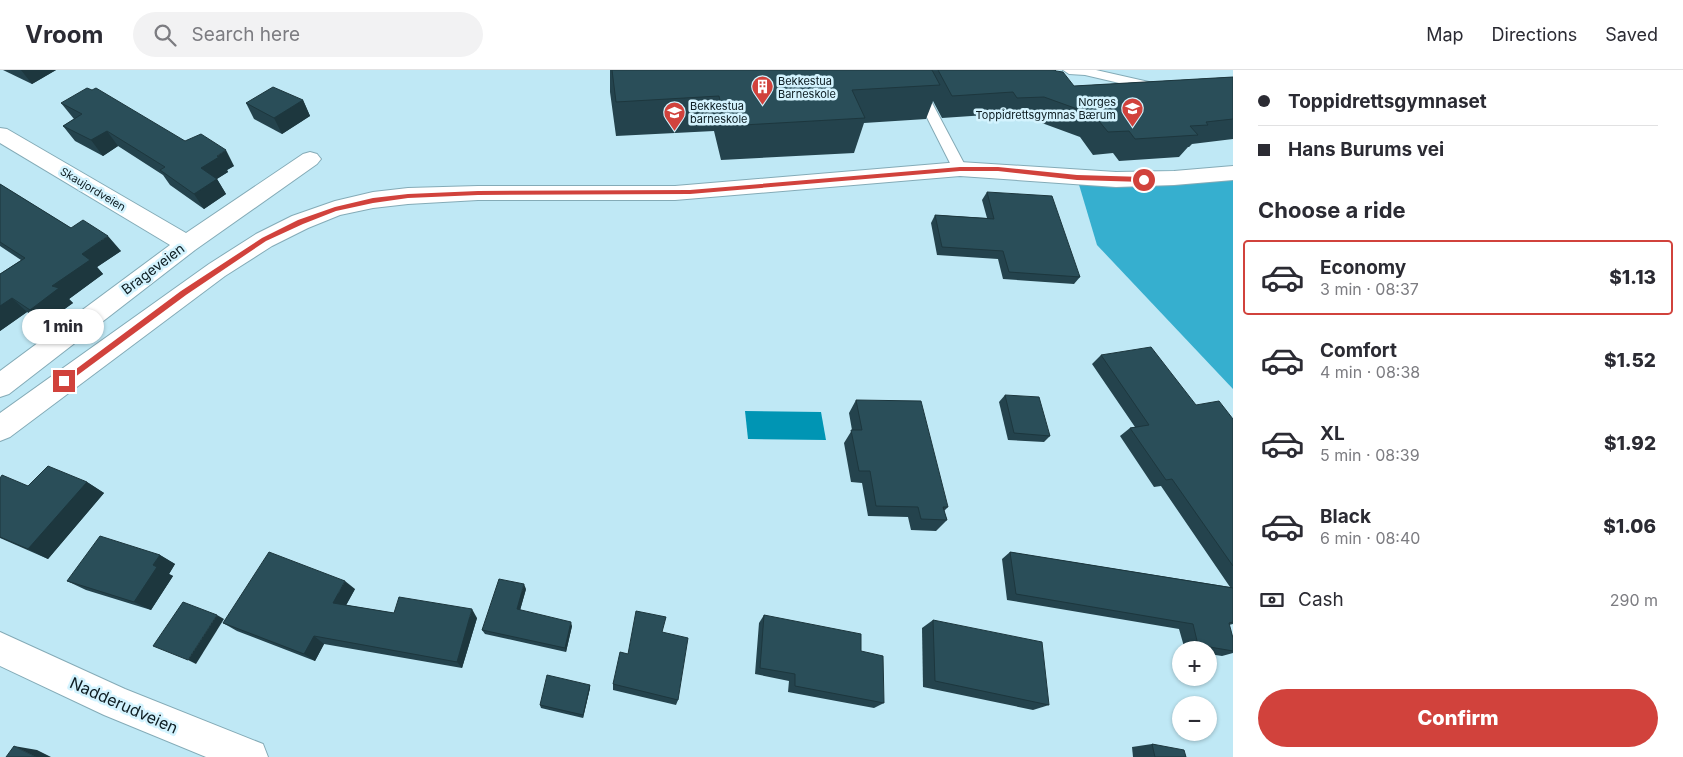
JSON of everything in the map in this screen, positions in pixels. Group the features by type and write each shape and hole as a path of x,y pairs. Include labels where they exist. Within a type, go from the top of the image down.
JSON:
{"street":[{"name":"Skaujordveien","path":"0,134 187,244"},
{"name":"Brageveien","path":"0,386 187,244 310,159"},
{"path":"0,429 217,270 264,240 300,222 335,209 373,200 408,196 478,193 675,193 960,169 998,169 1077,178 1119,180 1233,173"},
{"name":"Nadderudveien","path":"0,649 116,703 250,757"}],"lane":[{"path":"918,70 914,72 914,80 960,169"},
{"path":"1069,70 1085,71 1149,84 1097,87"}],"shaded area":[{"path":"1233,172 1233,389 1097,245 1077,178"},
{"path":"745,411 821,412 826,440 748,439"}],"building":[{"path":"612,70 932,70 940,85 852,90 865,118 726,126 719,96 616,102"},
{"path":"938,70 1055,70 1063,72 1074,86 1233,77 1233,119 1206,122 1208,125 1190,126 1198,135 1135,139 1129,131 1108,132 1094,115 1044,97 1017,98 1013,92 952,96"},
{"path":"273,87 303,100 274,118 246,103"},
{"path":"87,88 92,90 96,88 185,141 201,134 226,150 217,156 219,157 201,168 217,179 194,194 160,170 165,167 107,131 91,140 63,126 82,114 61,103"},
{"path":"0,184 71,228 83,220 108,236 82,254 90,260 52,286 59,288 30,310 12,298 0,306 0,274 25,258 0,242"},
{"path":"987,192 1052,196 1080,277 1009,272 1003,251 942,247 935,215 994,219"},
{"path":"1151,347 1196,405 1219,401 1233,419 1233,566 1172,479 1166,480 1130,428 1149,425 1101,355"},
{"path":"1005,395 1039,397 1050,436 1014,433"},
{"path":"856,400 921,401 948,507 943,507 947,520 921,519 918,507 876,506 870,471 859,471 851,430 862,430"},
{"path":"48,466 87,482 28,549 0,537 0,478 2,475 28,486"},
{"path":"100,536 160,555 153,565 157,567 134,602 67,581"},
{"path":"269,552 345,581 333,603 394,613 399,597 472,609 457,662 314,636 304,654 223,623"},
{"path":"1010,552 1233,588 1233,622 1229,623 1233,638 1233,651 1217,648 1217,641 1197,641 1193,624 1016,594"},
{"path":"499,579 524,584 517,609 571,622 565,648 482,630"},
{"path":"183,602 217,615 188,660 153,646"},
{"path":"636,611 666,617 662,632 688,638 678,700 613,684 620,652 628,654"},
{"path":"764,615 861,634 861,651 883,656 884,703 795,686 795,674 760,668"},
{"path":"933,620 1042,642 1049,705 935,681"},
{"path":"547,675 590,685 583,715 540,705"},
{"path":"1152,744 1184,750 1186,757 1155,757"},
{"path":"14,746 36,757 6,757"}],"place":[{"name":"Bekkestua Barneskole","path":"762,106"},
{"name":"Norges Toppidrettsgymnas Bærum","path":"1132,127"},
{"name":"Bekkestua barneskole","path":"674,131"}],"route":[{"path":"64,381 183,293 264,240 300,222 335,209 373,200 408,196 478,193 634,194 690,192 907,172 960,169 998,169 1077,178 1144,180"}]}
